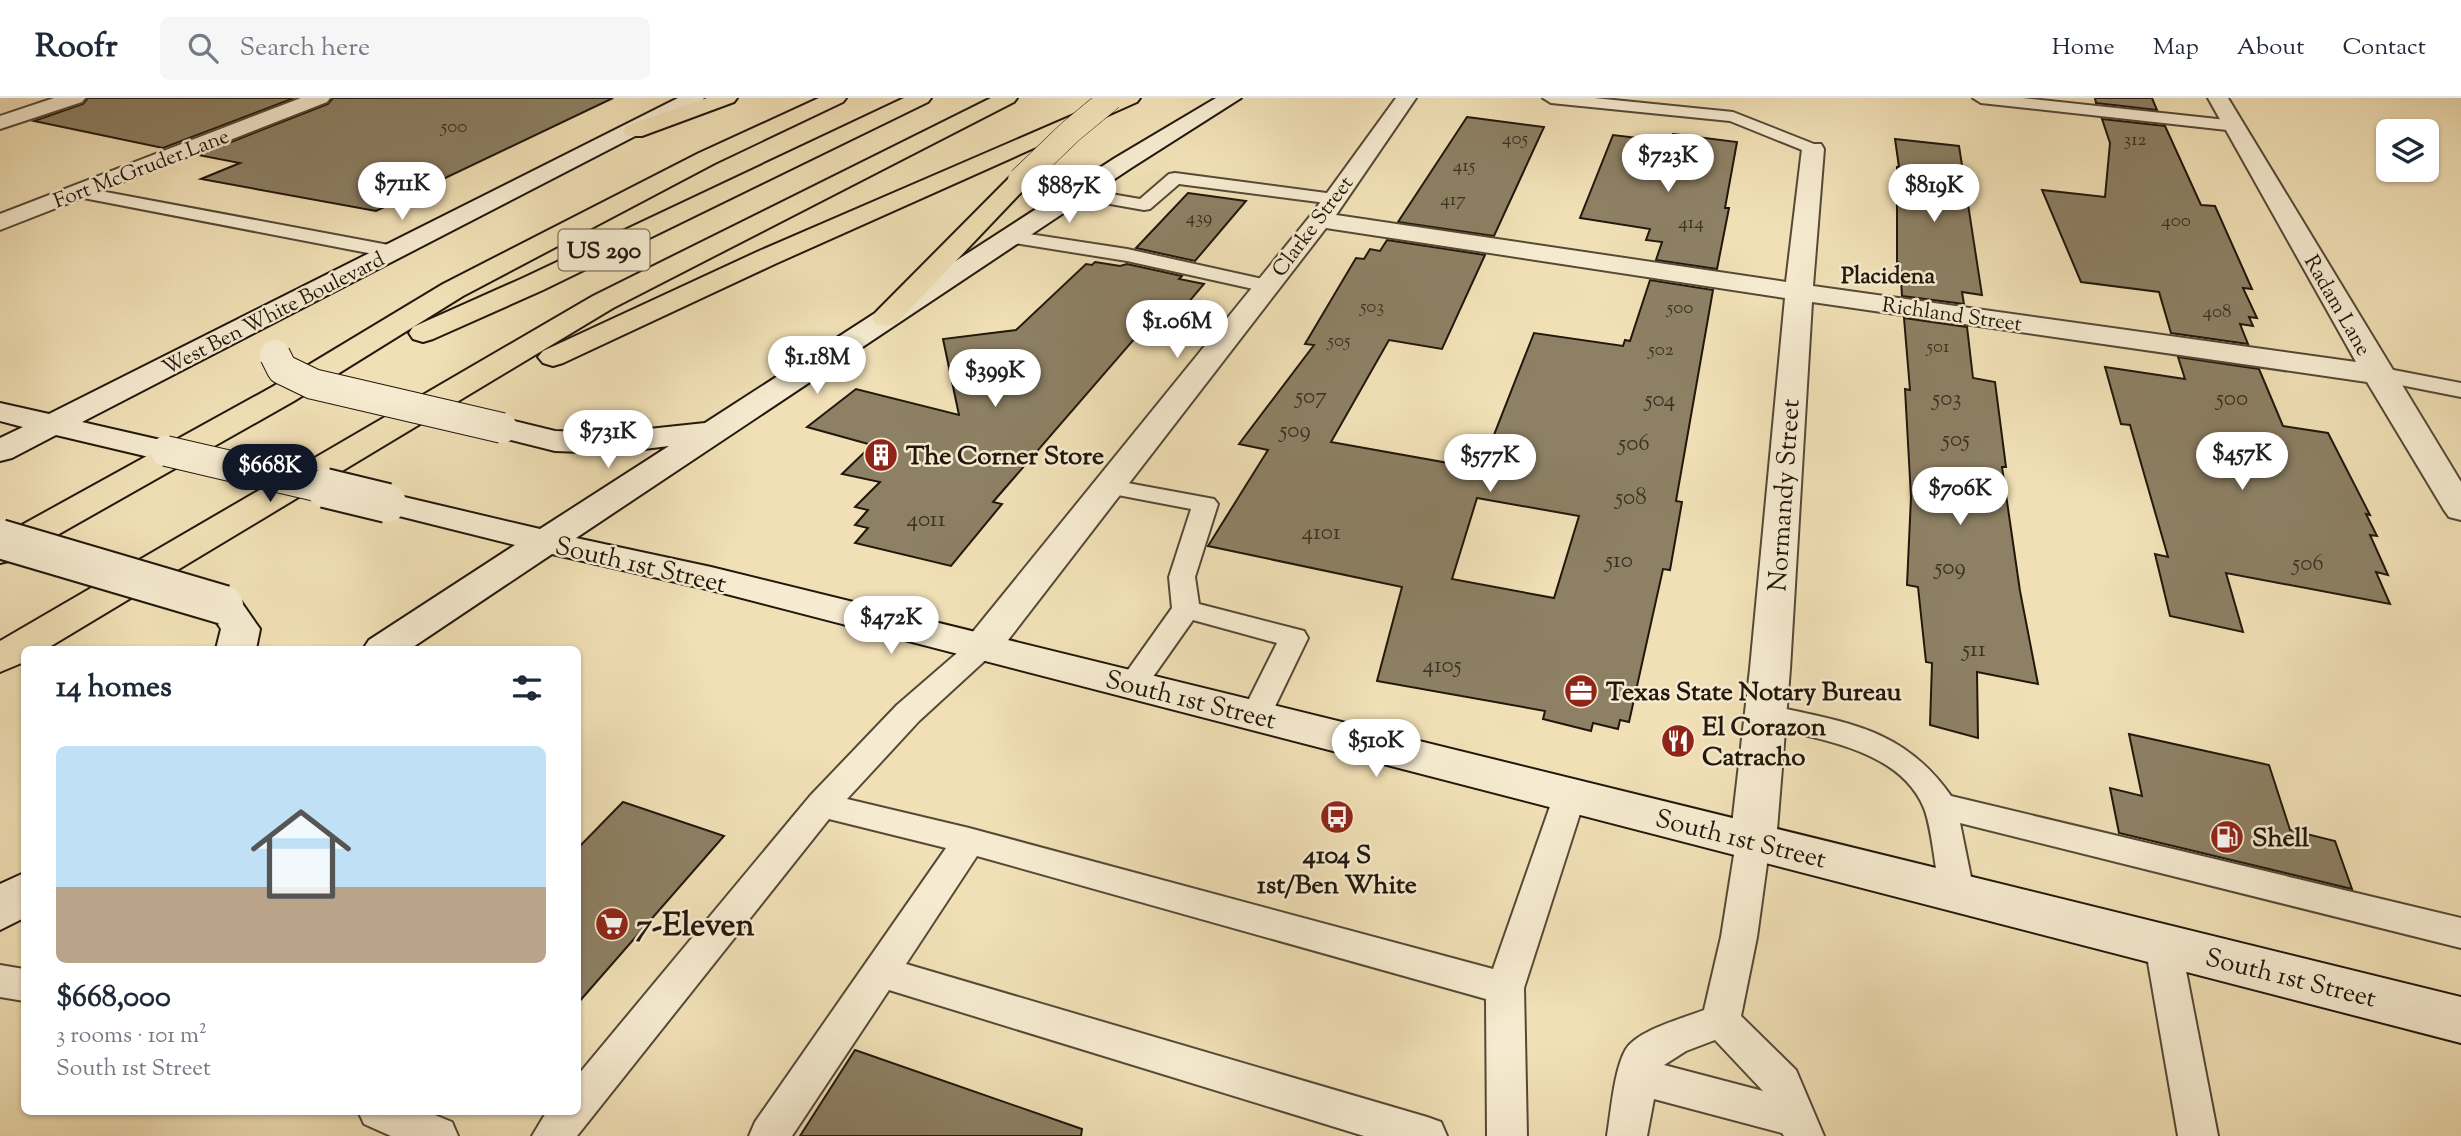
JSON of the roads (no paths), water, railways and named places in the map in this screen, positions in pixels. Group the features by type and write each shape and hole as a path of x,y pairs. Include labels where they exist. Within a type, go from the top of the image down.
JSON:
{"highway":[{"path":"634,131 727,98"},
{"path":"283,394 453,290 707,158 836,98"},
{"name":"US 290","path":"0,552 283,394 533,284 921,98"},
{"name":"US 290","path":"22,646 603,302 1007,98"},
{"path":"886,318 1020,180 1070,132 1111,98"},
{"path":"391,429 768,257 1130,98"},
{"name":"US 290","path":"0,659 21,647"}],"main road":[{"path":"0,123 75,98"},
{"name":"Fort McGruder Lane","path":"0,223 320,98"},
{"name":"West Ben White Boulevard","path":"0,451 634,131 694,98"},
{"path":"388,646 1076,193 1231,98"},
{"name":"Clarke Street","path":"981,648 1111,487 1327,209 1406,98"},
{"name":"Radam Lane","path":"2218,98 2378,374 2461,510"},
{"name":"Normandy Street","path":"1753,842 1768,716 1797,292 1813,149"},
{"name":"Richland Street","path":"1327,209 1797,292 2378,374"},
{"path":"303,298 275,355 282,369 313,384 555,441 611,443 717,430"},
{"name":"South 1st Street","path":"0,412 544,542 711,579 2461,1020"},
{"path":"0,539 224,605 241,628 237,646"},
{"path":"0,910 21,894"}],"lane":[{"path":"1551,98 1661,104 1733,117 1813,149"},
{"path":"1981,98 2236,126"},
{"path":"1076,193 1144,205 1175,178 1327,209"},
{"path":"79,192 394,252"},
{"path":"1009,237 1127,255 1267,286"},
{"path":"2378,374 2461,390"},
{"path":"1111,487 1205,504 1182,577 1186,610 1133,684"},
{"path":"1186,610 1294,638 1256,715"},
{"path":"581,1101 822,805 908,713 981,648"},
{"path":"1768,716 1848,735 1889,750 1908,763 1927,784 1940,806 1957,892"},
{"path":"1507,1136 1506,988 1570,795"},
{"path":"822,805 969,841 1506,988"},
{"path":"1940,806 2461,933"},
{"path":"769,1136 969,841"},
{"path":"1721,1021 1740,937 1753,842"},
{"path":"2163,945 2198,1136"},
{"path":"881,972 1427,1136"},
{"path":"0,981 21,984"},
{"path":"1629,1135 1641,1059 1672,1039 1721,1021"},
{"path":"1721,1021 1782,1083 1800,1127"},
{"path":"1639,1077 1800,1127"},
{"path":"388,1115 438,1136"},
{"path":"552,1136 569,1115"}],"place":[{"name":"The Corner Store","path":"881,455"},
{"name":"Texas State Notary Bureau","path":"1581,691"},
{"name":"El Corazon Catracho","path":"1678,741"},
{"name":"4104 S 1st/Ben White","path":"1337,817"},
{"name":"Shell","path":"2227,837"},
{"name":"7-Eleven","path":"612,924"}],"district":[{"name":"Placidena","path":"1888,275"}]}
